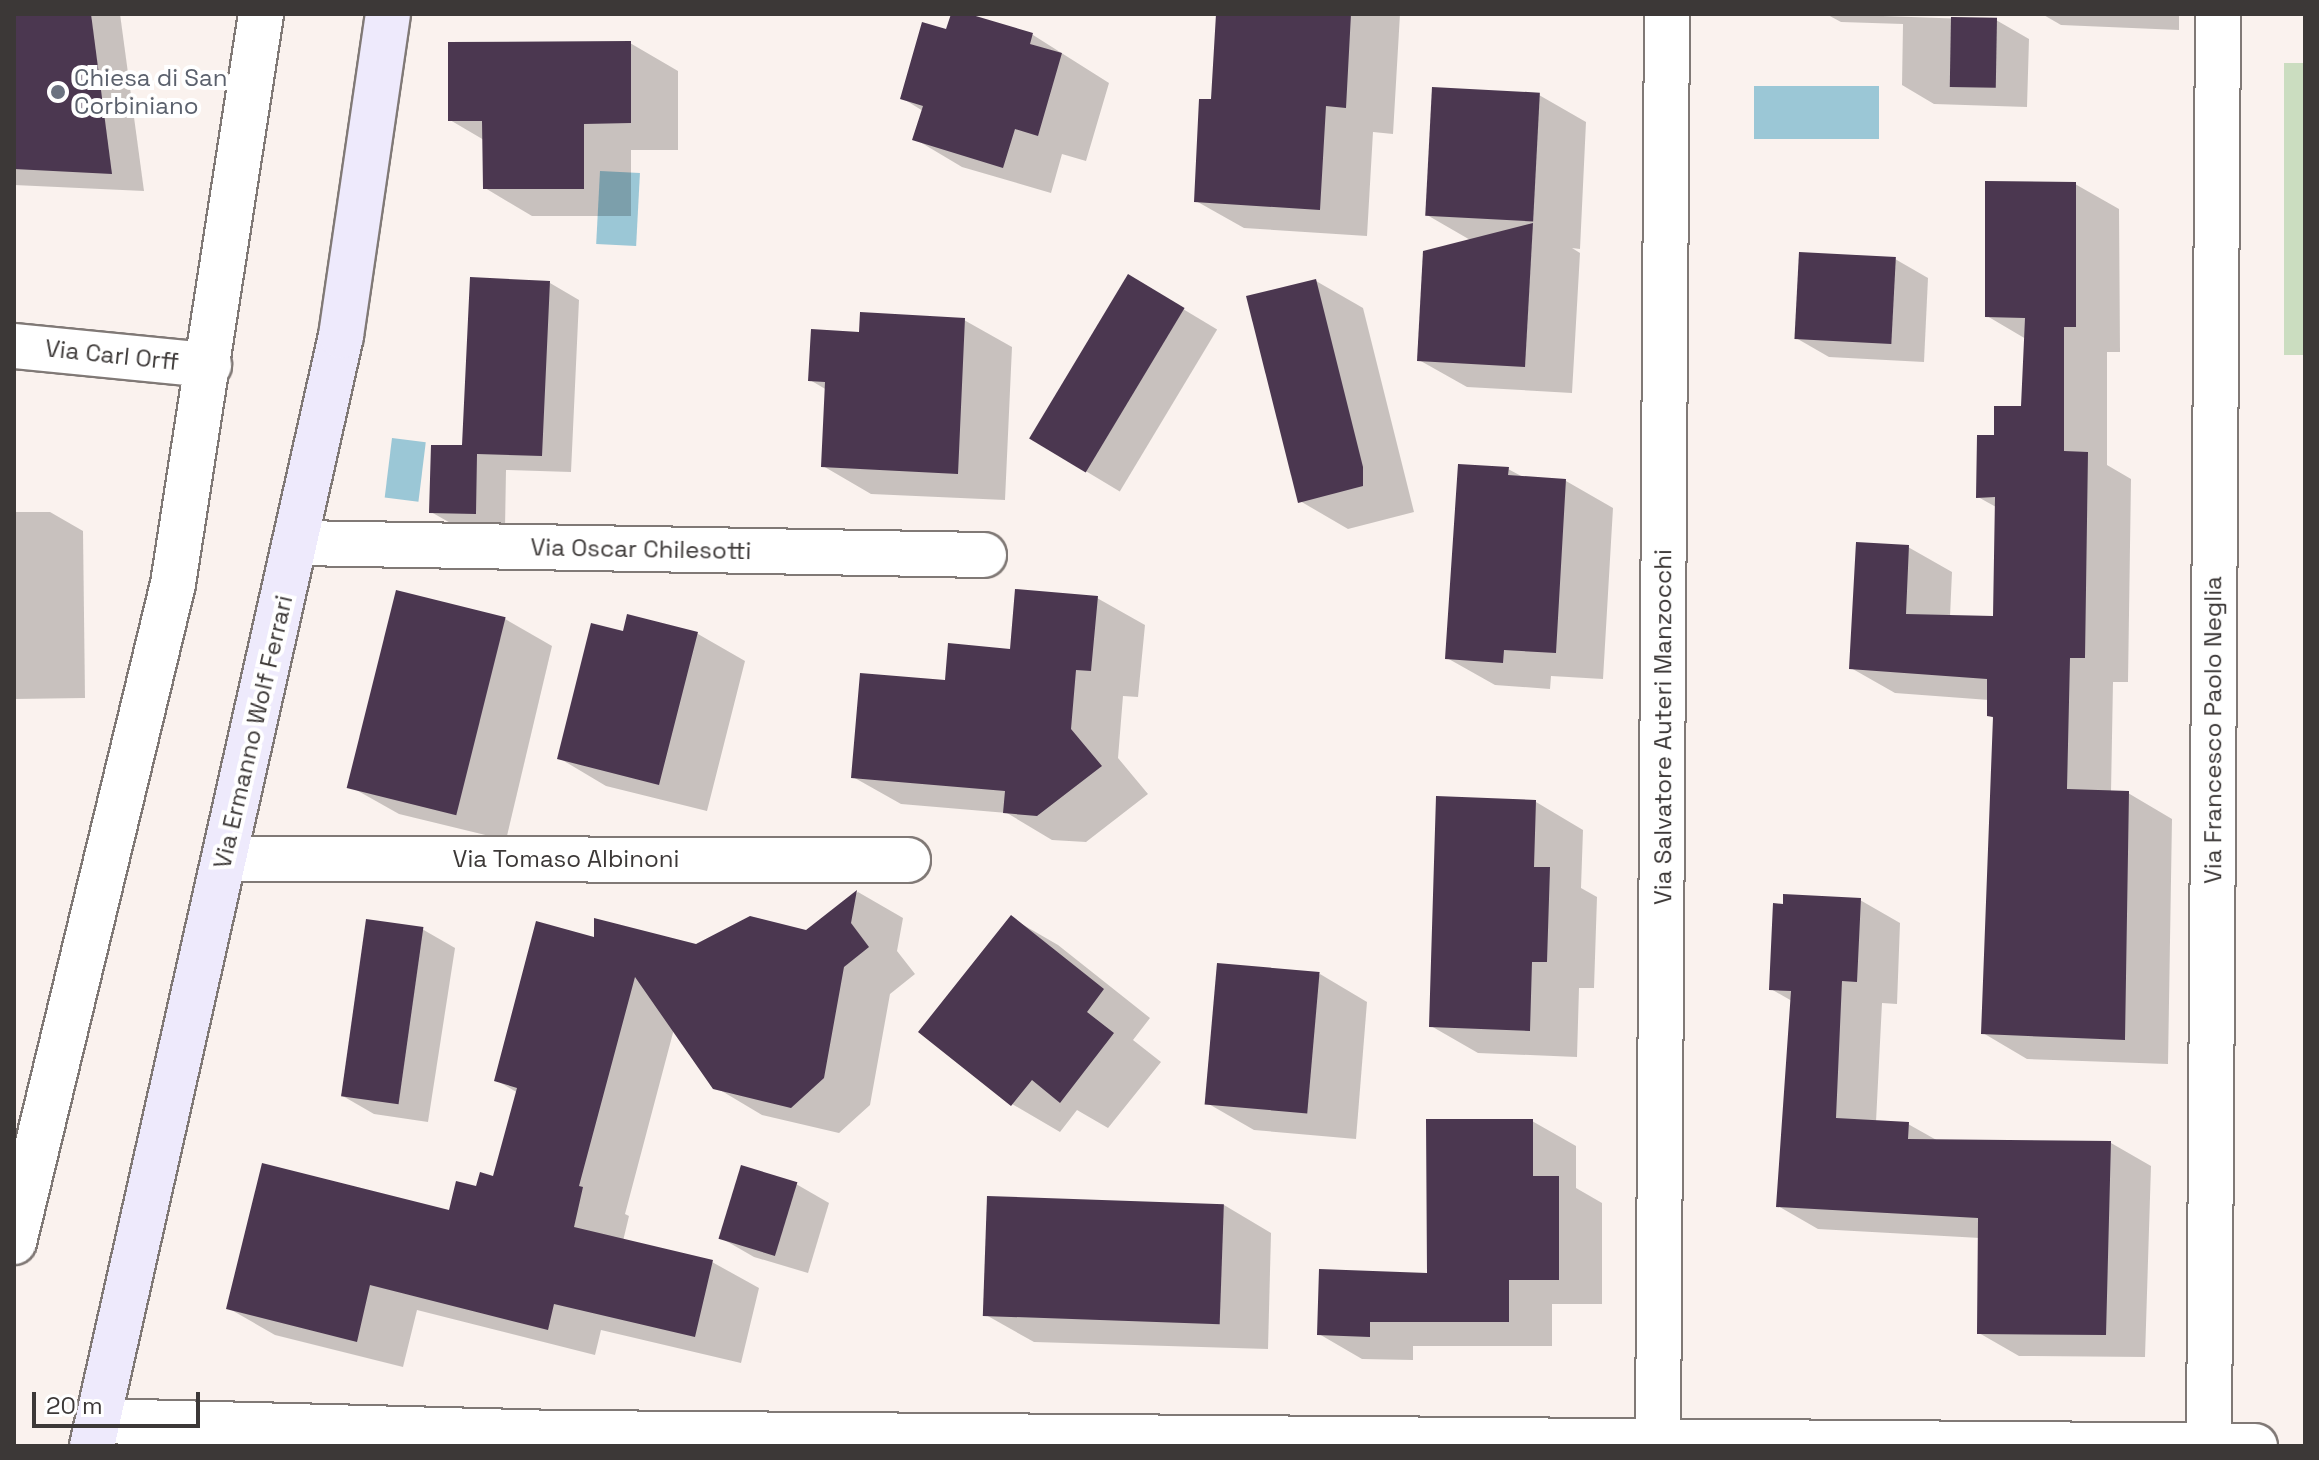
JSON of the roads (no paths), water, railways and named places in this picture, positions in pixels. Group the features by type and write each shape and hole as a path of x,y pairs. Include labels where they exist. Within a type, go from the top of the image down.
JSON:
{"street":[{"path":"14,1242 163,632 209,365 261,14"},
{"name":"Via Ermanno Wolf Ferrari","path":"96,1434 298,543 341,336 388,14"},
{"name":"Via Salvatore Auteri Manzocchi","path":"1658,1440 1667,14"},
{"name":"Via Francesco Paolo Neglia","path":"2190,1445 2218,14"},
{"name":"Via Carl Orff","path":"14,346 209,365"},
{"name":"Via Oscar Chilesotti","path":"298,543 984,555"},
{"name":"Via Tomaso Albinoni","path":"224,859 908,860"},
{"path":"96,1434 571,1433 1477,1443 1658,1440 2255,1446"}],"water":[{"path":"1754,86 1879,86 1879,139 1754,139"},
{"path":"600,171 640,173 636,246 596,244"},
{"path":"392,438 426,442 418,502 385,498"}],"place":[{"name":"Chiesa di San Corbiniano","path":"58,92"}]}
